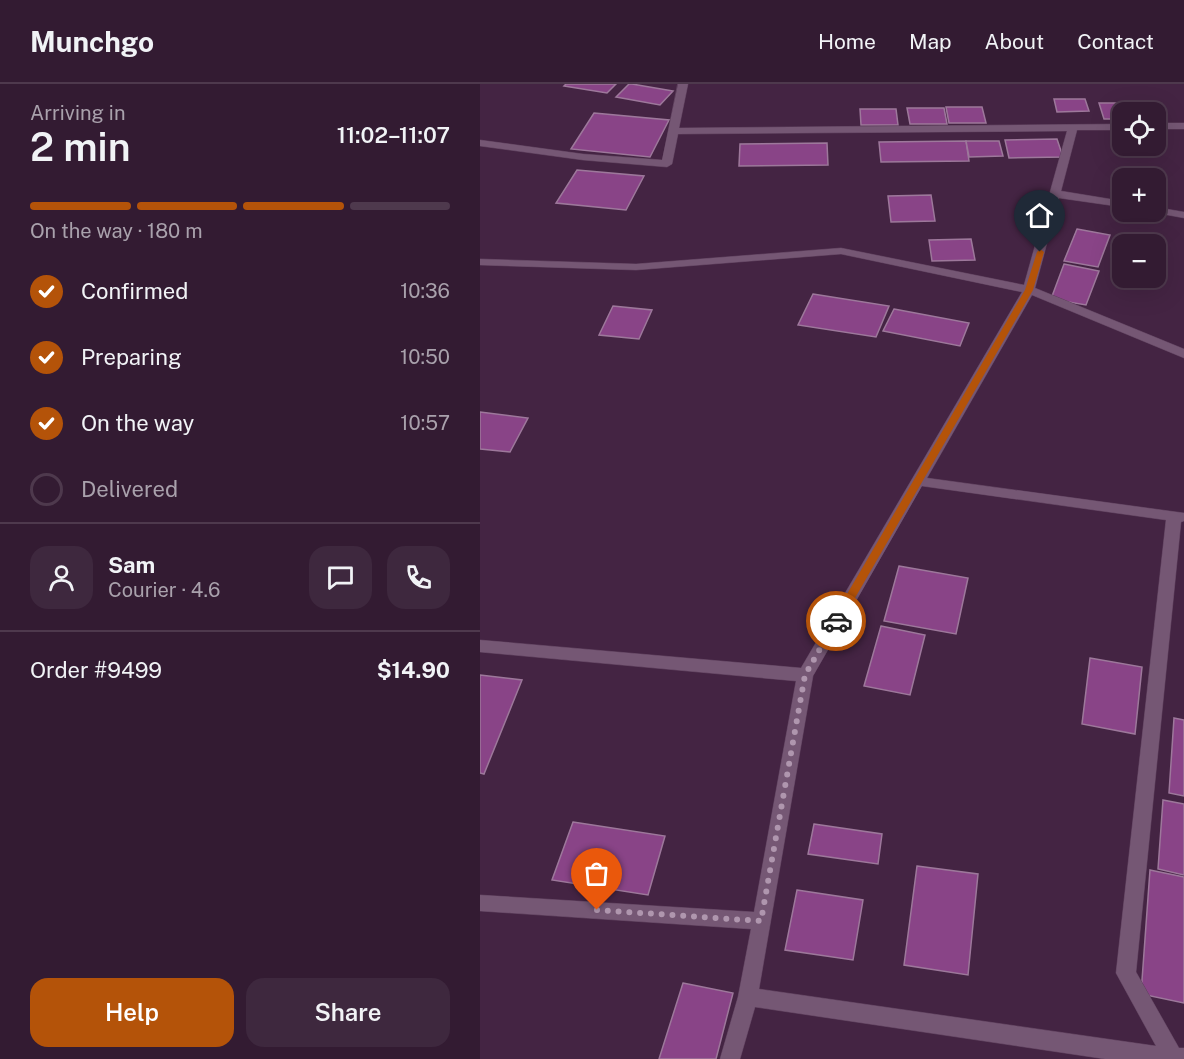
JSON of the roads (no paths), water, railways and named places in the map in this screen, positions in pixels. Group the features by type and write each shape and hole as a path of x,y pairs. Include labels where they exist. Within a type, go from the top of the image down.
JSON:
{"street":[{"path":"480,143 583,158 667,164 683,84"},
{"path":"1166,126 1184,126"},
{"path":"730,1059 748,998 805,675 1029,290 1057,194 1073,127"},
{"path":"675,131 1112,127"},
{"path":"1057,194 1112,202"},
{"path":"1166,212 1184,214"},
{"path":"480,262 636,267 841,251 1029,290 1184,354"},
{"path":"918,481 1179,517 1126,973 1176,1058"},
{"path":"480,646 805,675"},
{"path":"480,903 761,921"},
{"path":"748,998 1176,1058"}]}
